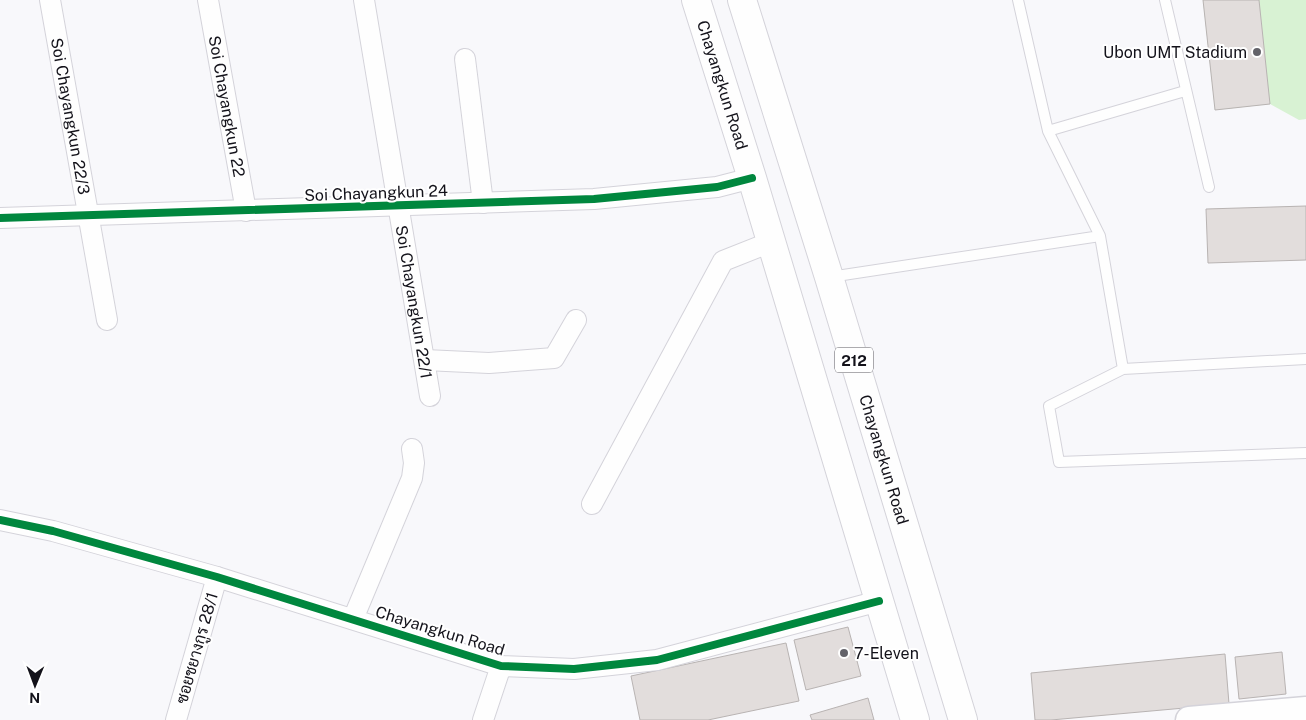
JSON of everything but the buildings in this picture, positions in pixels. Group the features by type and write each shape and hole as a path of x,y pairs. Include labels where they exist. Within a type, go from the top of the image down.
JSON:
{"main road":[{"name":"Chayangkun Road","path":"696,0 752,178 915,720"},
{"name":"Chayangkun Road","path":"747,1 964,720"}],"street":[{"name":"Soi Chayangkun 22/3","path":"50,0 107,320"},
{"name":"Soi Chayangkun 22","path":"208,0 246,211"},
{"name":"Soi Chayangkun 22/1","path":"364,0 430,396"},
{"path":"465,59 483,203"},
{"name":"Soi Chayangkun 24","path":"0,218 594,199 717,186 752,178"},
{"path":"592,504 723,261 771,242"},
{"path":"425,360 489,363 554,358 576,320"},
{"path":"353,619 412,478 414,463 412,448"},
{"name":"Chayangkun Road","path":"0,520 53,531 217,576 501,666 574,669 657,660 879,601"},
{"name":"ซอยชยางกูร 28/1","path":"176,720 217,576"},
{"path":"482,720 501,666"},
{"path":"1189,720 1306,710"}],"lane":[{"path":"1018,0 1048,131 1100,236 1123,369"},
{"path":"1165,0 1209,187"},
{"path":"1048,131 1185,91"},
{"path":"829,277 1100,236"},
{"path":"1306,359 1123,369 1049,406 1058,462 1306,453"}],"green space":[{"name":"Ubon UMT Stadium","path":"1203,0 1306,0 1306,119 1299,120 1270,104 1215,110"}],"cycle path":[{"path":"0,218 594,199 717,187 752,178"},
{"path":"0,520 53,531 217,577 501,666 574,669 657,660 879,601"}],"place":[{"name":"Ubon UMT Stadium","path":"1257,52"},
{"name":"7-Eleven","path":"844,653"}]}
